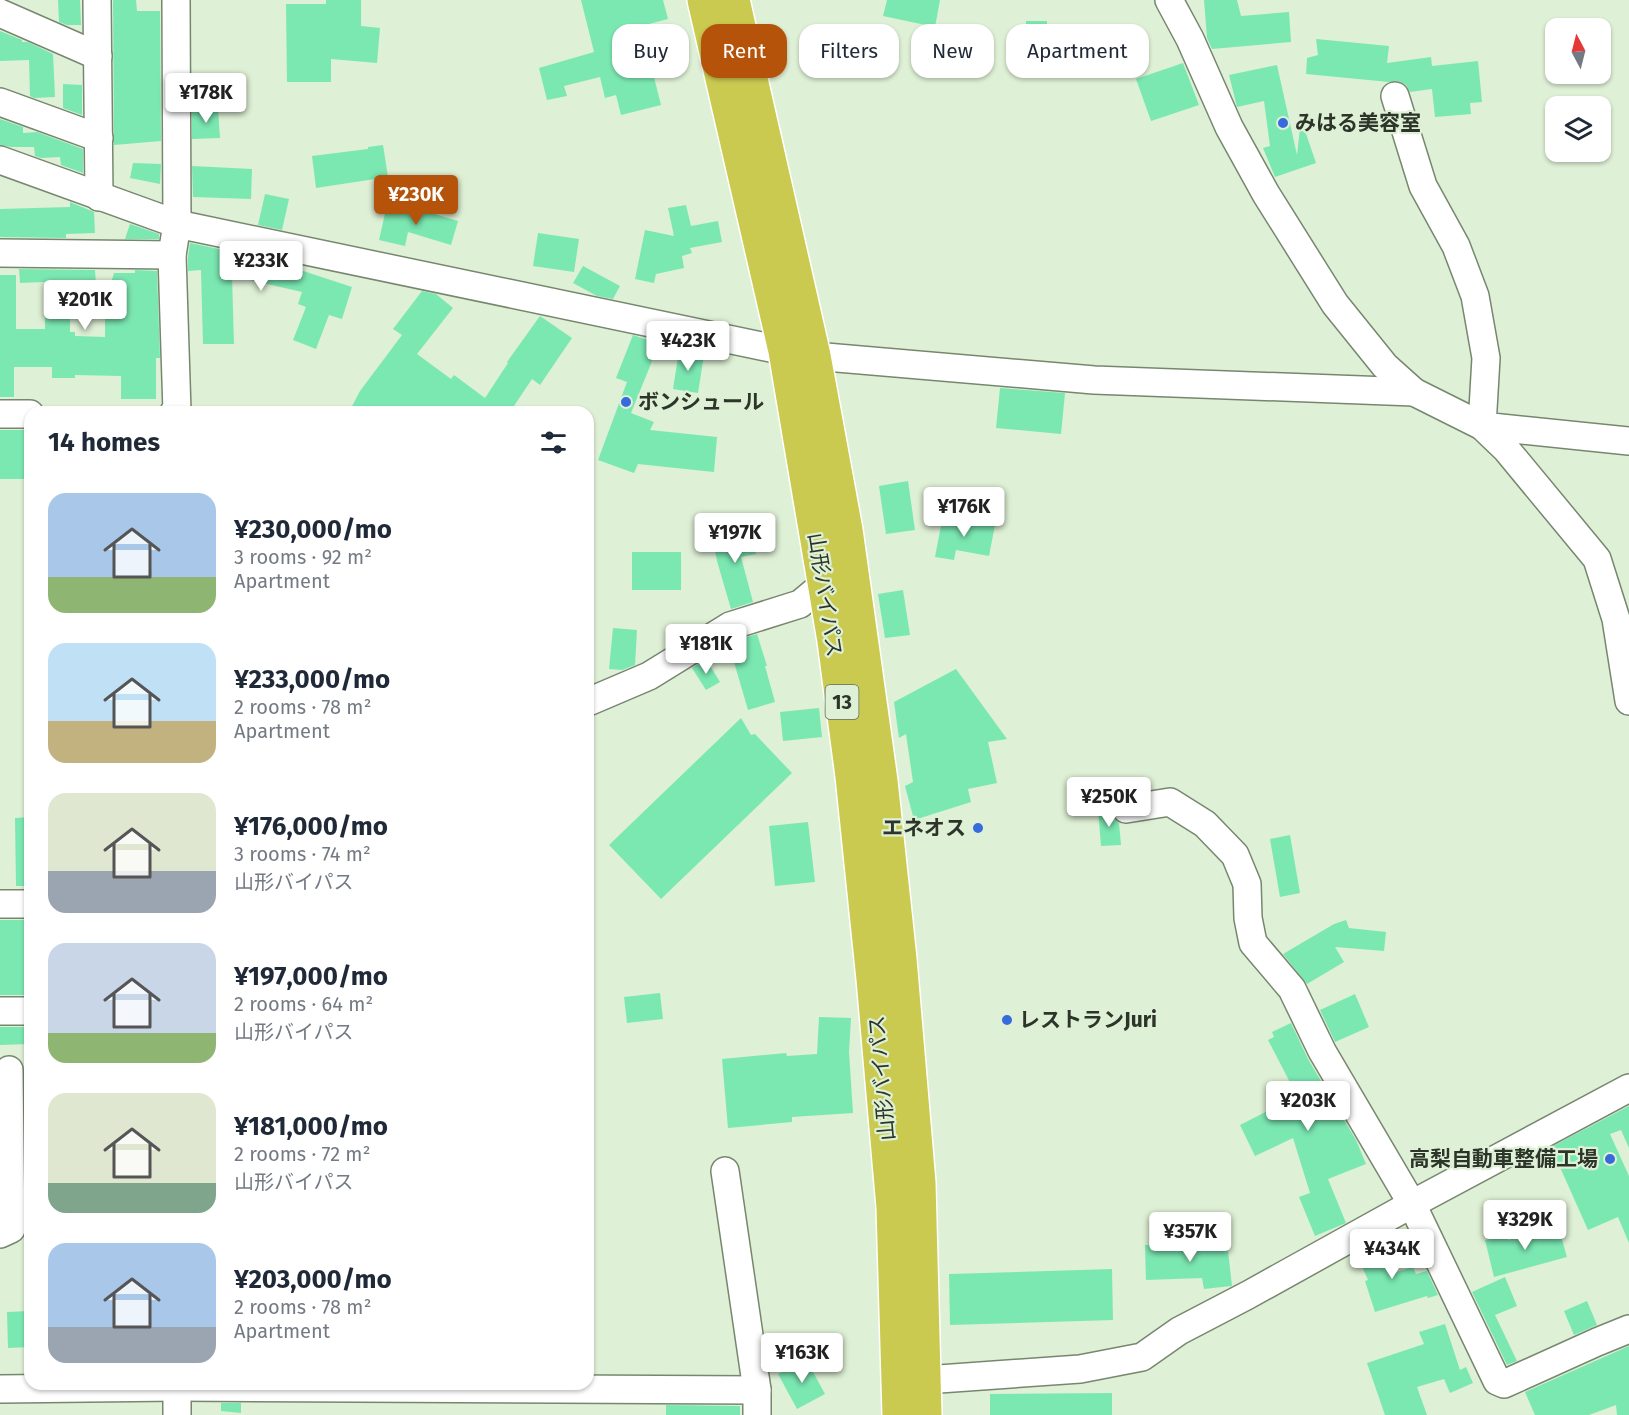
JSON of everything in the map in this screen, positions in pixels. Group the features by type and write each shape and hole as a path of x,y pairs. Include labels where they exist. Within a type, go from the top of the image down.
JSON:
{"highway":[{"name":"山形バイパス","path":"704,0 846,530 884,805 900,959 919,1183 926,1415"},
{"name":"山形バイパス","path":"733,0 800,354 824,584 852,776 893,1207 899,1415"}],"lane":[{"path":"97,0 99,197"},
{"path":"176,0 177,224 172,255 177,406"},
{"path":"1169,0 1190,39 1229,127 1272,204 1335,304 1385,366 1414,392 1482,426 1506,449 1597,559 1616,620 1629,700"},
{"path":"0,13 98,56"},
{"path":"1395,96 1423,186 1456,246 1475,296 1486,358 1482,426"},
{"path":"0,102 99,138"},
{"path":"0,160 177,224 800,354 1094,380 1414,392"},
{"path":"0,253 172,255"},
{"path":"0,414 24,414"},
{"path":"1482,426 1629,441"},
{"path":"594,699 649,676 730,626 800,604 824,584"},
{"path":"1126,809 1170,802 1205,824 1235,855 1247,884 1248,918 1253,943 1292,989 1322,1051 1412,1204 1497,1381 1504,1384 1629,1329"},
{"path":"0,904 24,904"},
{"path":"0,1011 24,1011"},
{"path":"13,1070 14,1231"},
{"path":"925,1380 1080,1369 1142,1357 1179,1331 1629,1088"},
{"path":"313,1390 757,1403 725,1171"},
{"path":"0,1389 24,1389"},
{"path":"177,1390 177,1415"}],"building":[{"path":"58,0 80,0 81,25 67,25 59,22"},
{"path":"113,0 136,0 137,11 160,11 161,141 114,145"},
{"path":"326,0 361,0 361,26 380,28 377,63 331,59 331,82 287,82 286,4 326,4"},
{"path":"581,0 663,0 668,19 649,24 612,24 612,78 654,78 661,105 621,115 616,95 605,98 600,77 564,86 567,96 547,100 539,68 594,52"},
{"path":"887,0 940,0 936,24 921,24 883,16"},
{"path":"1204,0 1237,0 1241,16 1289,12 1291,42 1212,49 1207,38"},
{"path":"1026,21 1047,21 1047,24 1026,24"},
{"path":"0,31 53,54 55,97 34,98 30,96 29,60 0,61"},
{"path":"1316,39 1389,46 1387,63 1431,57 1432,66 1478,61 1482,102 1470,103 1471,114 1435,117 1432,89 1410,92 1406,85 1398,81 1306,74 1307,58 1318,55"},
{"path":"1183,63 1199,105 1151,121 1136,79 1149,78 1149,75"},
{"path":"1277,65 1297,155 1301,119 1316,163 1275,177 1263,148 1270,146 1264,101 1237,107 1229,75"},
{"path":"207,81 239,82 238,102 207,101"},
{"path":"63,84 82,85 82,115 63,108"},
{"path":"218,108 220,138 192,139 192,110"},
{"path":"0,119 23,127 23,133 37,132 83,149 83,173 61,165 60,157 35,156 34,147 0,145"},
{"path":"383,145 388,177 316,188 312,156"},
{"path":"133,163 161,164 160,184 130,178"},
{"path":"192,166 252,169 251,199 193,197"},
{"path":"265,194 289,199 282,230 258,225"},
{"path":"70,202 94,212 95,233 66,234 66,238 0,237 0,209 70,207"},
{"path":"387,205 420,213 421,210 458,221 451,245 408,232 405,246 379,240"},
{"path":"686,205 691,226 718,221 722,242 690,248 692,253 682,256 684,268 656,274 654,283 635,279 645,230 674,236 668,208"},
{"path":"130,224 159,234 159,239 125,239"},
{"path":"538,233 579,239 574,272 533,266"},
{"path":"190,243 286,263 285,265 352,287 342,319 329,315 316,349 293,340 306,307 298,304 302,292 232,276 234,344 203,344 201,270 188,271"},
{"path":"583,266 620,286 613,299 597,296 573,283"},
{"path":"19,269 95,270 97,301 70,303 70,332 75,332 75,336 105,337 105,303 114,273 135,273 135,270 157,271 160,358 156,358 156,399 121,399 121,376 75,375 75,378 52,378 52,367 14,367 14,397 0,397 0,275 16,275 16,329 45,329 45,282 20,283"},
{"path":"422,291 436,294 453,308 417,354 451,379 454,375 485,398 540,316 572,338 540,385 532,379 514,406 352,406 360,391 402,335 393,329"},
{"path":"633,335 659,344 631,413 654,422 650,430 717,437 714,472 638,464 634,473 598,460 627,382 616,378"},
{"path":"679,351 704,355 698,393 673,389"},
{"path":"1000,388 1065,393 1061,434 996,428"},
{"path":"0,430 24,430 24,479 0,479"},
{"path":"908,481 915,530 886,534 879,486"},
{"path":"943,515 995,525 989,556 956,550 954,560 935,557"},
{"path":"751,527 756,554 741,557 753,602 731,609 712,535"},
{"path":"632,552 681,552 681,590 632,590"},
{"path":"903,590 910,635 885,638 878,594"},
{"path":"613,628 637,630 635,665 622,670 609,669"},
{"path":"757,634 775,702 748,710 729,645"},
{"path":"706,659 720,682 706,690 692,668"},
{"path":"956,669 1007,739 988,742 997,783 968,789 971,802 914,820 905,786 913,782 906,734 899,738 894,702"},
{"path":"819,708 822,737 783,741 780,712"},
{"path":"741,718 751,735 755,734 792,773 661,899 609,845"},
{"path":"1111,808 1113,818 1119,823 1121,845 1101,846 1098,809"},
{"path":"24,817 24,886 16,886 15,818"},
{"path":"808,822 815,882 775,886 769,826"},
{"path":"1290,835 1300,893 1280,897 1270,839"},
{"path":"0,920 24,920 24,995 0,995"},
{"path":"1346,920 1349,928 1386,932 1384,951 1335,947 1344,962 1307,984 1283,954 1334,924"},
{"path":"660,993 663,1019 627,1023 624,997"},
{"path":"1355,994 1369,1027 1335,1042 1320,1010"},
{"path":"819,1017 851,1018 849,1052 853,1113 792,1117 792,1122 728,1128 722,1059 786,1053 787,1056 817,1054"},
{"path":"1291,1023 1308,1059 1356,1140 1366,1164 1328,1179 1346,1223 1315,1236 1299,1197 1310,1193 1293,1138 1255,1156 1240,1125 1297,1096 1268,1040 1274,1037 1272,1032"},
{"path":"0,1027 24,1027 24,1044 0,1045"},
{"path":"1629,1106 1629,1148 1621,1130 1610,1134 1629,1176 1629,1243 1618,1217 1588,1230 1551,1147"},
{"path":"1558,1226 1567,1257 1494,1277 1485,1240 1507,1235 1508,1240"},
{"path":"1379,1240 1393,1273 1413,1267 1416,1274 1427,1271 1438,1295 1428,1298 1427,1296 1375,1312 1365,1281 1368,1280 1356,1253"},
{"path":"1227,1241 1232,1286 1204,1289 1202,1278 1146,1280 1145,1245 1191,1243 1191,1245"},
{"path":"1112,1269 1113,1320 950,1325 949,1274"},
{"path":"1505,1277 1517,1306 1495,1315 1517,1361 1507,1365 1472,1292"},
{"path":"1587,1301 1597,1325 1574,1335 1564,1311"},
{"path":"24,1311 24,1347 8,1348 7,1312"},
{"path":"1445,1324 1460,1370 1466,1367 1473,1383 1450,1393 1444,1379 1417,1387 1427,1415 1385,1415 1367,1363 1424,1344 1419,1332"},
{"path":"1629,1346 1629,1415 1617,1415 1616,1405 1589,1415 1535,1415 1525,1392"},
{"path":"806,1359 825,1394 797,1409 778,1374"},
{"path":"1112,1393 1112,1415 990,1415 990,1394"},
{"path":"221,1403 241,1403 241,1413 221,1411"},
{"path":"666,1405 740,1406 740,1415 666,1415"}],"place":[{"name":"みはる美容室","path":"1283,123"},
{"name":"ボンシュール","path":"626,402"},
{"name":"エネオス","path":"978,828"},
{"name":"レストランJuri","path":"1007,1020"},
{"name":"高梨自動車整備工場","path":"1610,1159"}]}
